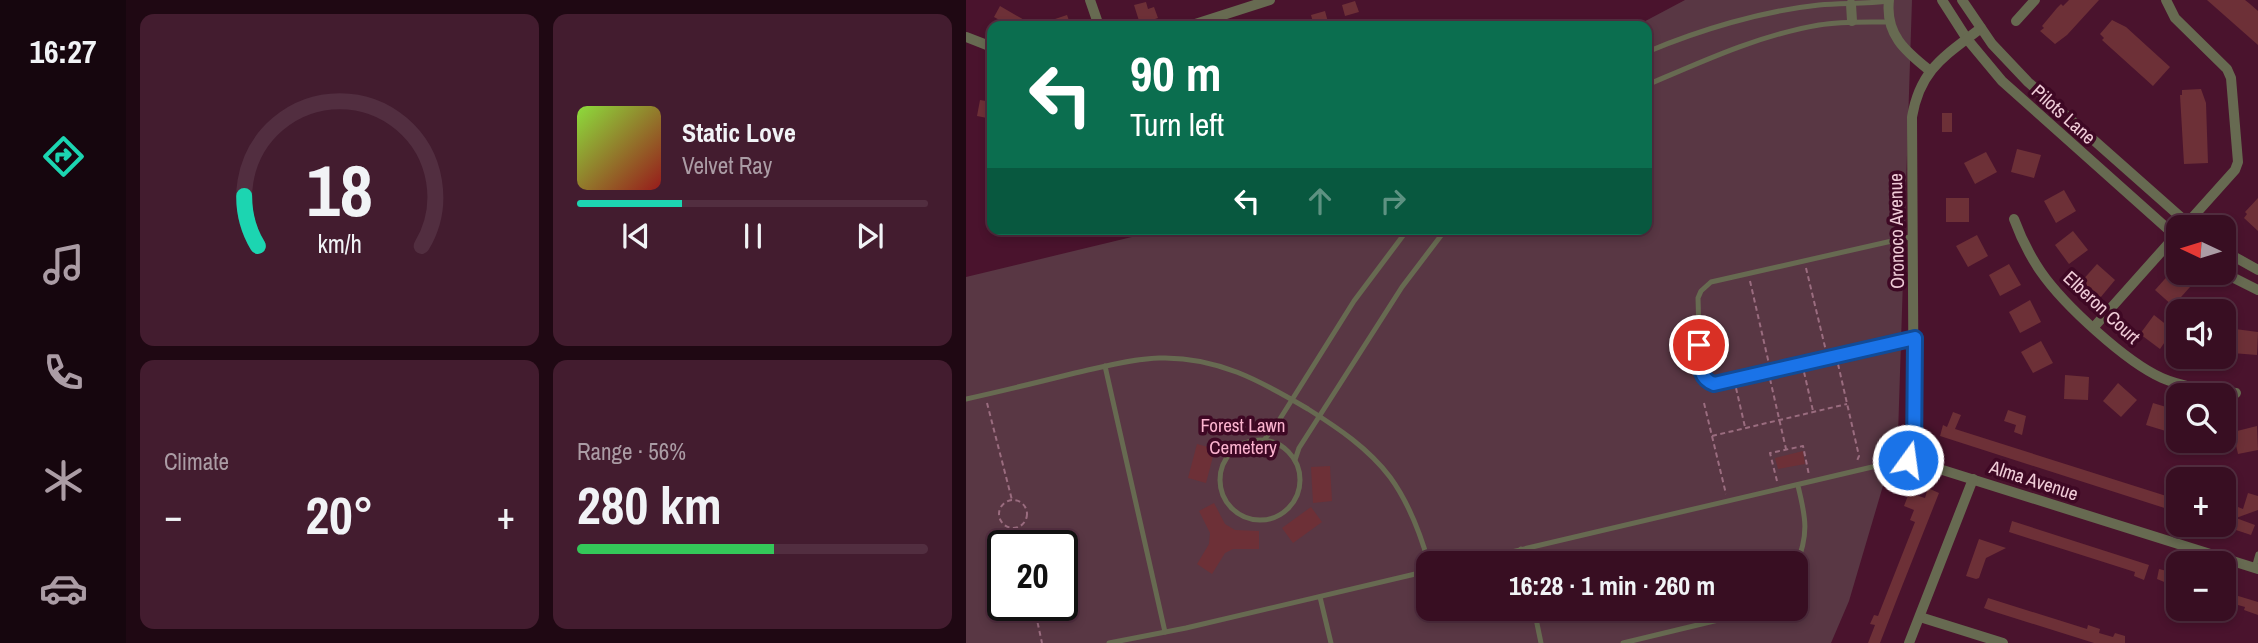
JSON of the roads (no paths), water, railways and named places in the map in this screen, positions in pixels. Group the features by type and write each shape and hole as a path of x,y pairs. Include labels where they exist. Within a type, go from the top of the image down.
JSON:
{"street":[{"path":"1090,0 1097,21"},
{"path":"1889,0 1889,22 1895,37 1904,49 1929,70"},
{"name":"Pilots Lane","path":"1942,0 1967,39 2002,81 2166,226"},
{"name":"Pilots Lane","path":"1962,0 1992,44 2028,82 2176,215"},
{"path":"2016,21 2035,0"},
{"path":"2166,0 2175,19 2227,69 2231,78 2238,151 2235,170 2197,215"},
{"path":"1204,21 1266,1"},
{"path":"1851,4 1853,21"},
{"name":"Oronoco Avenue","path":"1914,461 1912,117 1918,92 1929,70 1981,29"},
{"path":"966,37 987,45"},
{"path":"2076,148 2088,134"},
{"name":"Elberon Court","path":"2014,219 2041,272 2111,344 2143,368 2179,383"},
{"path":"2094,327 2166,249"},
{"path":"2236,258 2258,270"},
{"path":"2236,279 2258,290"},
{"name":"Alma Avenue","path":"1914,461 2256,569"},
{"path":"1909,643 1973,479"},
{"path":"1920,617 2004,643"}],"lane":[{"path":"1652,50 1675,40 1775,12 1819,5 1889,0"},
{"path":"1652,83 1736,48 1788,31 1853,21 1889,22"},
{"path":"1264,439 1292,400 1354,301 1404,235"},
{"path":"1295,460 1299,448 1402,287 1441,235"},
{"path":"1914,236 1711,282 1701,290 1698,298 1700,369 1702,376 1714,384 1915,338"},
{"path":"966,399 1138,360 1160,358 1210,362 1232,369 1267,384 1363,447 1390,478 1412,512 1425,551"},
{"path":"1105,366 1165,632"},
{"path":"1264,439 1282,446 1295,460 1300,483 1298,494 1283,513 1273,518 1249,519 1238,514 1223,496 1221,472 1231,452 1252,440 1264,439"},
{"name":"Alma Avenue","path":"1513,551 1902,460 1914,461"},
{"path":"1798,485 1807,530 1802,551"},
{"path":"2256,569 2258,554"},
{"path":"1109,643 1416,574"},
{"path":"1320,597 1331,643"},
{"path":"1536,621 1541,643"},
{"path":"1623,643 1715,621"}],"park label":[{"name":"Forest Lawn Cemetery","path":"1243,436"}]}
